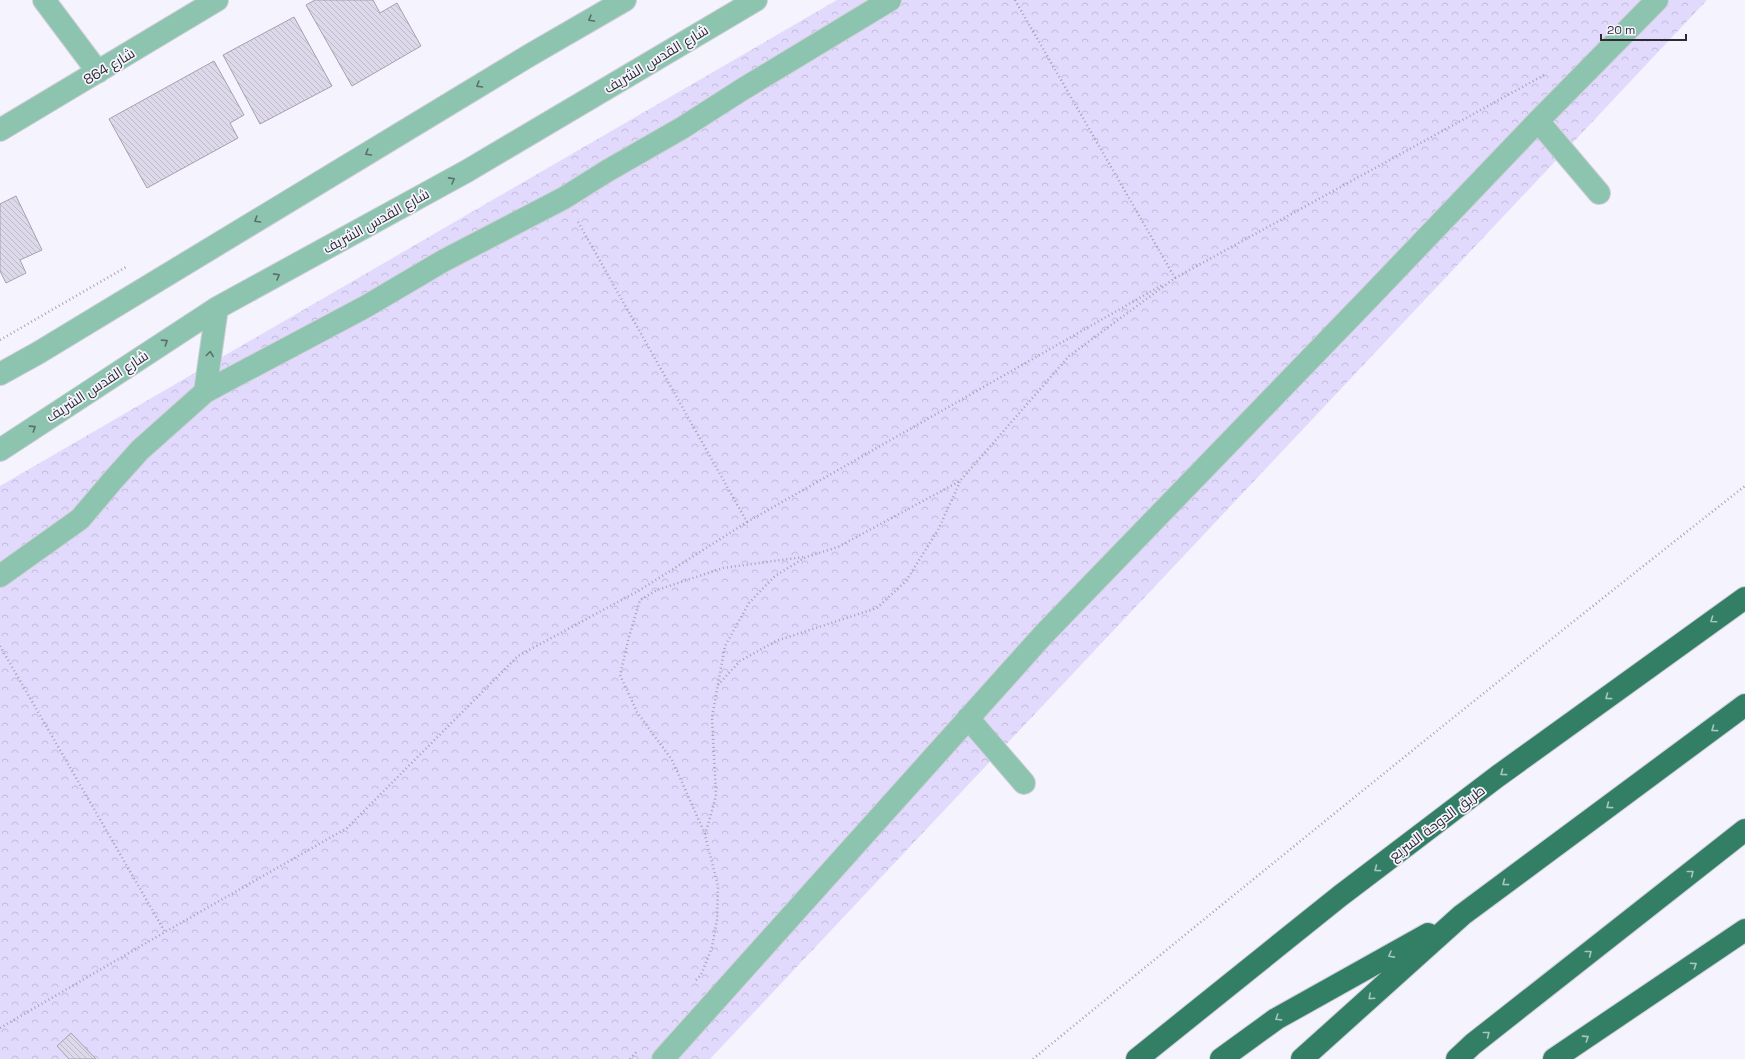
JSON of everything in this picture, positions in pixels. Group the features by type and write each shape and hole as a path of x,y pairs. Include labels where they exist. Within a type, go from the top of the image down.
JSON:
{"highway":[{"name":"طريق الدوحة السريع","path":"1126,1059 1144,1053 1340,896 1498,776 1745,598"},
{"path":"1302,1059 1462,915 1745,706"},
{"path":"1457,1059 1480,1039 1745,830"},
{"path":"1221,1059 1276,1019 1462,915"},
{"path":"1554,1059 1745,930"}],"street":[{"path":"44,0 98,72"},
{"name":"شارع 864","path":"0,130 217,0"},
{"path":"0,374 38,353 523,59 625,0"},
{"name":"شارع القدس الشريف","path":"0,450 217,308 467,171 756,0"},
{"path":"0,576 80,519 140,450 205,392 365,307 443,262 564,198 607,171 682,128 743,89 890,0"},
{"path":"663,1059 1044,634 1538,121 1657,0"},
{"path":"1538,121 1599,193"},
{"path":"205,392 217,308"},
{"path":"968,718 1024,783"}],"path":[{"path":"1015,0 1175,278"},
{"path":"0,1028 347,828 518,656 640,590 747,522 1175,278 1548,73"},
{"path":"564,198 747,522"},
{"path":"718,685 740,661 776,641 878,608 906,581 938,530 960,481 1069,356 1175,278"},
{"path":"696,981 701,975 712,947 717,920 718,886 705,835 672,760 637,712 620,675 640,600 657,590 723,568 806,557 838,547 960,481"},
{"path":"1033,1059 1243,887 1602,598 1745,486"},
{"path":"705,835 716,796 712,717 725,646 749,603 776,576 806,557"},
{"path":"0,646 165,932"},
{"path":"630,1059 640,1047"}],"green space":[{"path":"837,0 1707,0 710,1059 0,1059 0,486"}],"building":[{"path":"315,0 373,0 380,13 397,3 421,46 352,86 306,5"},
{"path":"294,17 332,86 260,124 223,55"},
{"path":"214,61 244,115 230,123 238,138 147,188 109,119"},
{"path":"16,196 42,250 20,260 26,273 6,283 0,271 0,204"},
{"path":"71,1033 96,1059 69,1059 57,1046"}]}
